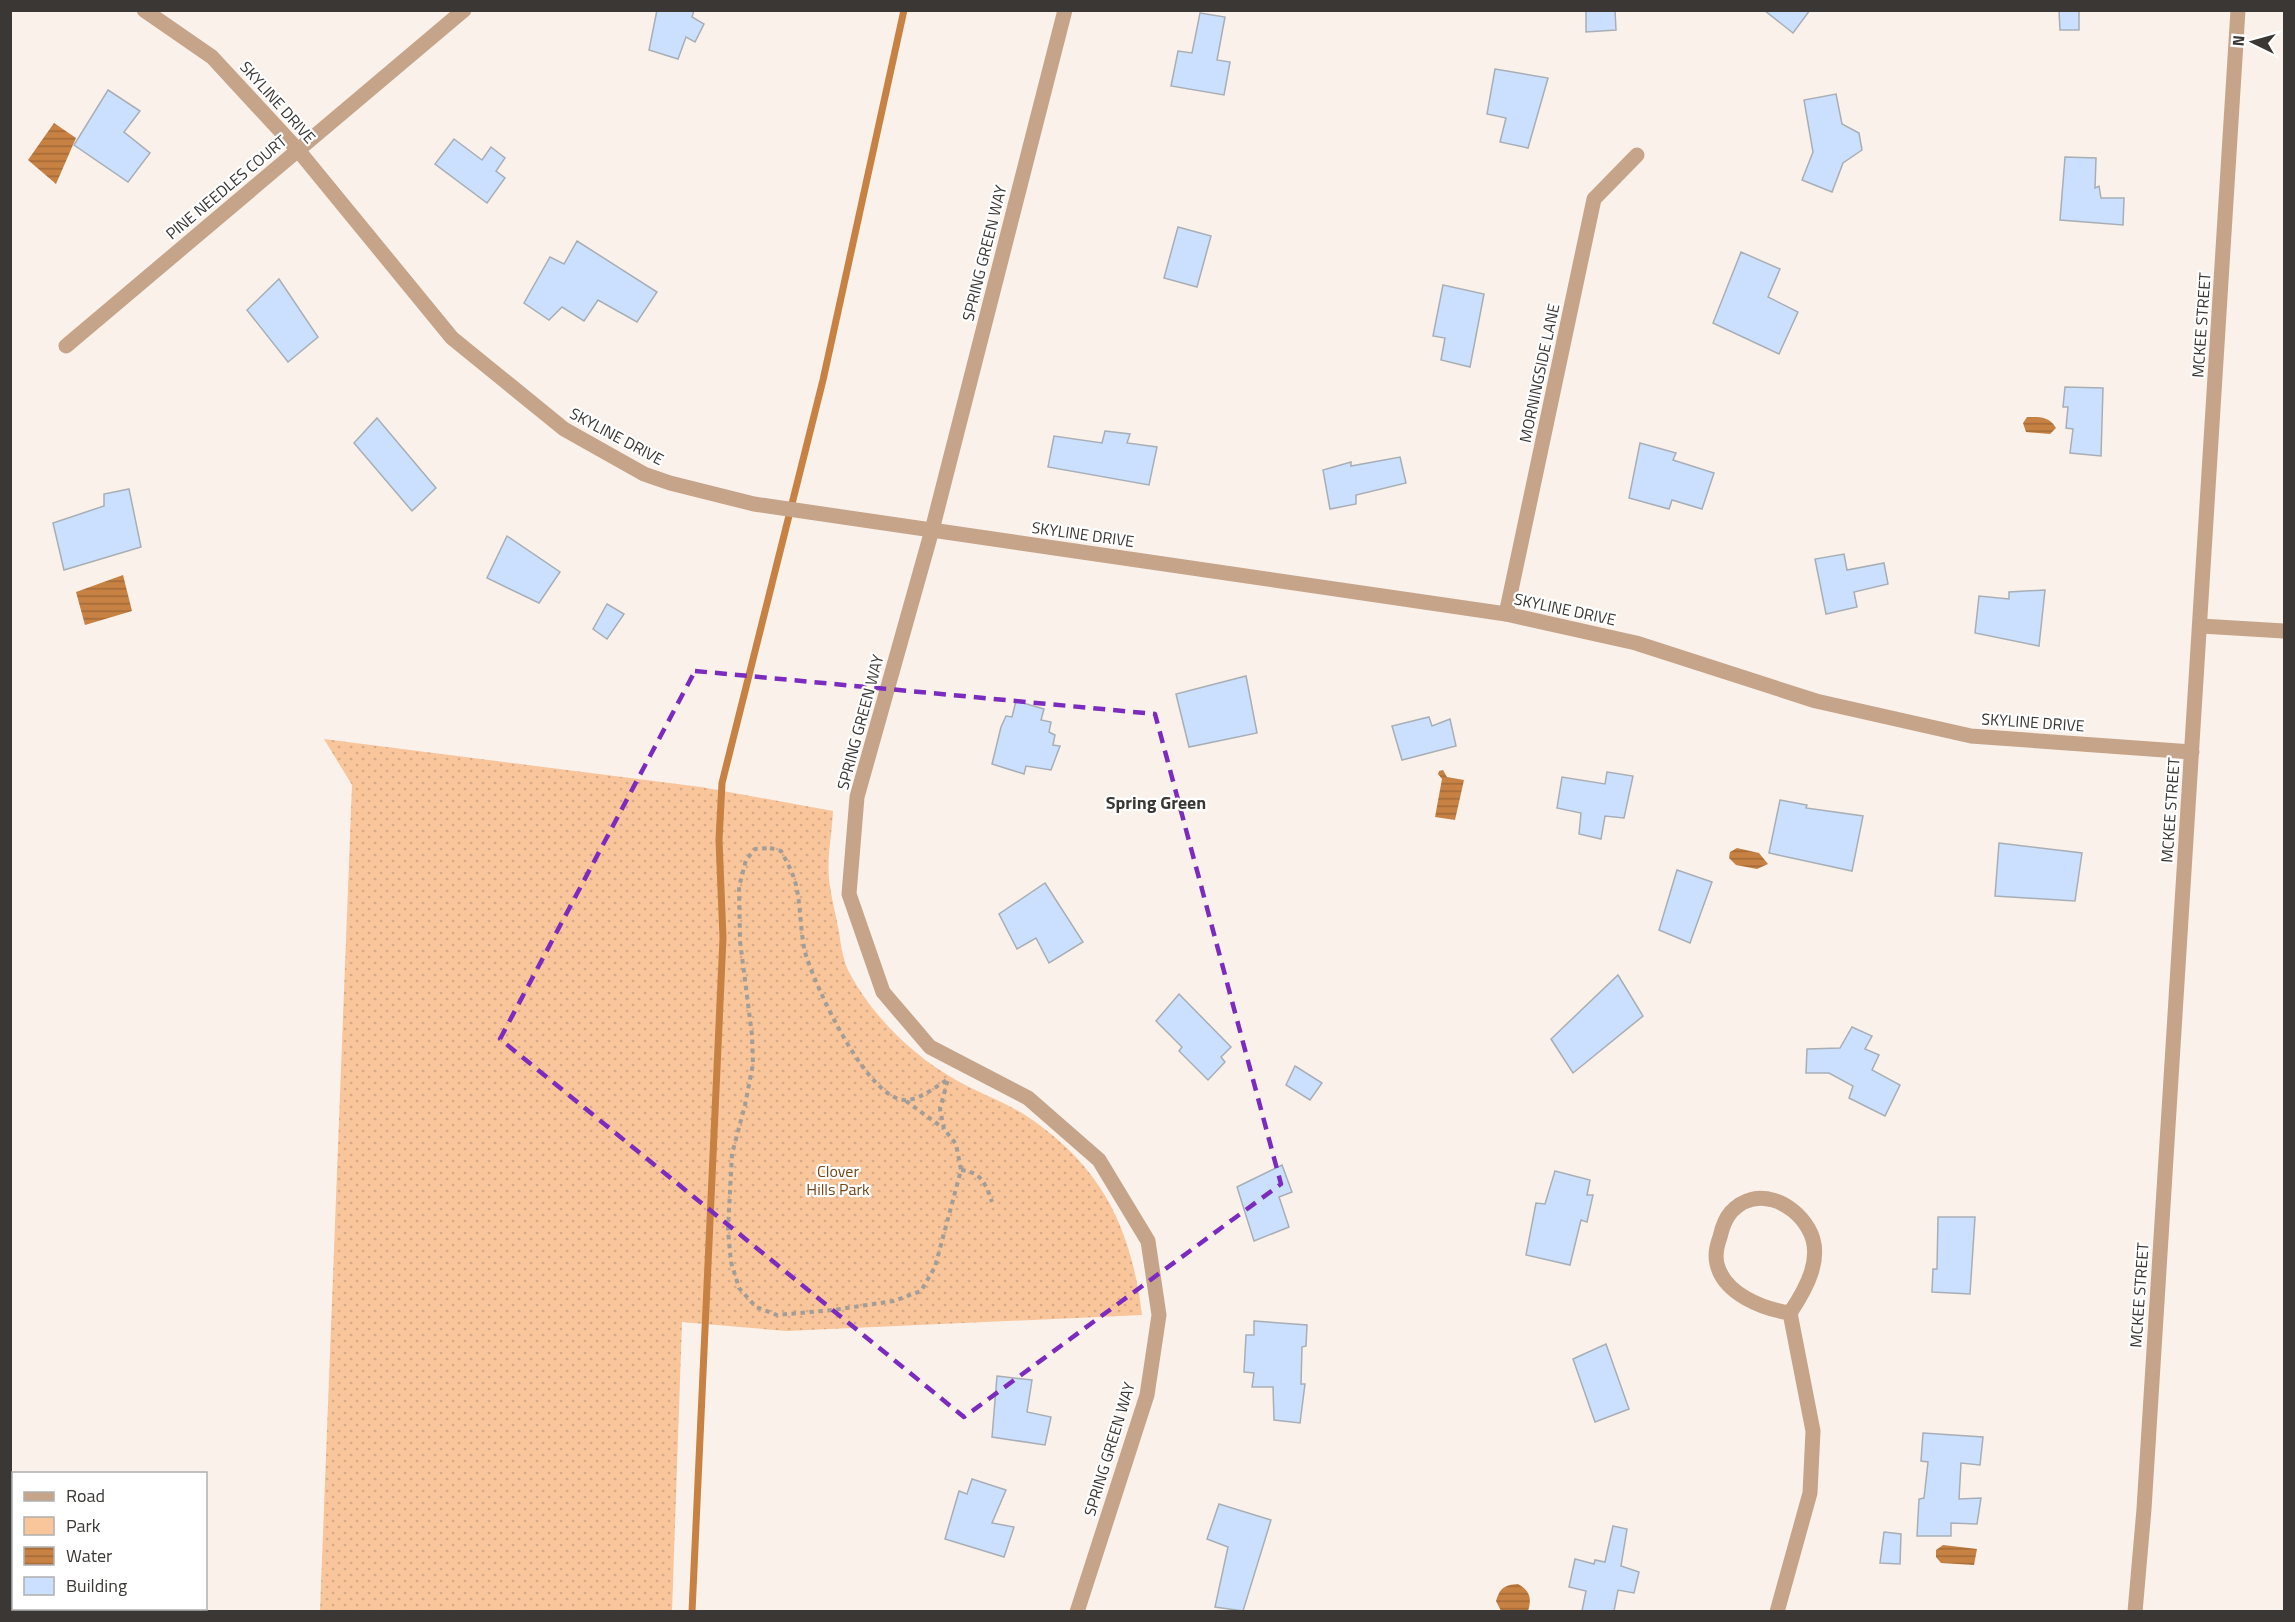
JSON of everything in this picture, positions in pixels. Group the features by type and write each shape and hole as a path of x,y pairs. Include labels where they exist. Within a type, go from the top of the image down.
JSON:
{"street":[{"name":"SKYLINE DRIVE","path":"144,10 212,57 298,150 452,338 564,429 644,474 670,483 754,504 1506,614 1636,643 1815,701 1971,736 2192,752"},
{"name":"PINE NEEDLES COURT","path":"66,346 464,10"},
{"name":"SPRING GREEN WAY","path":"1065,10 932,530 857,797 849,894 883,992 930,1047 1028,1098 1099,1160 1148,1241 1159,1315 1147,1395 1077,1611"},
{"name":"MCKEE STREET","path":"2135,1611 2144,1509 2238,10"},
{"name":"MORNINGSIDE LANE","path":"1506,614 1594,199 1637,155"},
{"path":"2200,626 2284,630"},
{"path":"1777,1611 1810,1493 1813,1431 1790,1313 1811,1274 1815,1252 1813,1235 1802,1218 1781,1201 1768,1199 1743,1203 1731,1212 1722,1227 1717,1246 1717,1264 1738,1293 1756,1304 1790,1313"}],"path":[{"path":"770,848 781,851 796,885 800,926 806,954 821,996 868,1075 891,1096 905,1101 944,1129 956,1144 961,1170 935,1267 921,1291 894,1301 777,1315 756,1307 739,1288 731,1262 728,1230 732,1154 753,1064 752,1035 740,941 739,887 746,860 755,849 770,848"},
{"path":"905,1101 919,1097 948,1079 940,1109 944,1129"},
{"path":"961,1170 972,1171 984,1180 992,1202"}],"highlighted area":[{"path":"695,671 1155,714 1281,1184 964,1417 500,1039"}],"green space":[{"name":"Clover Hills Park","path":"324,739 701,787 833,811 829,862 830,886 844,958 858,988 895,1034 924,1059 964,1085 1025,1115 1074,1155 1093,1177 1108,1200 1120,1226 1130,1253 1142,1315 786,1331 682,1322 672,1611 320,1611 352,785"}],"water":[{"path":"54,123 76,138 56,184 28,160"},
{"path":"2027,417 2047,419 2056,428 2050,434 2026,432 2023,423"},
{"path":"123,575 132,611 85,625 76,592"},
{"path":"1443,770 1447,777 1464,780 1455,820 1435,817 1442,779 1438,774"},
{"path":"1737,848 1759,853 1768,864 1757,869 1736,865 1729,858 1730,852"},
{"path":"1943,1545 1977,1549 1974,1565 1941,1563 1936,1557 1936,1550"},
{"path":"1518,1584 1529,1595 1528,1611 1501,1611 1496,1601 1499,1593 1506,1586"}],"building":[{"path":"657,10 694,10 692,17 704,24 695,42 686,37 678,59 649,50"},
{"path":"1586,10 1615,10 1616,30 1586,32"},
{"path":"1764,10 1810,10 1793,33"},
{"path":"2059,10 2079,10 2079,30 2060,30"},
{"path":"1200,13 1225,17 1217,60 1230,62 1224,95 1171,86 1178,51 1192,53"},
{"path":"1495,69 1548,78 1528,148 1500,142 1506,118 1487,114"},
{"path":"108,90 140,111 124,132 150,153 128,182 74,145"},
{"path":"1836,94 1842,124 1859,133 1862,150 1843,163 1832,192 1802,180 1813,152 1804,100"},
{"path":"454,139 482,160 491,147 505,158 496,171 505,178 487,203 435,164"},
{"path":"2065,157 2096,158 2095,188 2099,186 2101,198 2124,198 2123,225 2060,220"},
{"path":"1178,227 1211,236 1197,287 1164,278"},
{"path":"577,241 657,292 637,322 598,300 584,321 562,307 549,320 524,303 550,257 564,264"},
{"path":"1741,252 1780,269 1768,297 1798,312 1779,354 1713,323"},
{"path":"279,279 318,337 288,362 247,310"},
{"path":"1443,285 1484,294 1470,367 1441,360 1445,338 1433,336"},
{"path":"2065,387 2103,388 2101,456 2070,453 2073,429 2066,428 2068,407 2063,407"},
{"path":"377,418 436,488 412,511 354,443"},
{"path":"1105,431 1130,434 1127,443 1157,447 1149,485 1048,467 1054,436 1102,443"},
{"path":"1640,443 1676,453 1673,460 1714,473 1702,509 1672,500 1669,509 1629,498"},
{"path":"1400,457 1406,483 1356,495 1356,504 1330,509 1323,470 1351,462 1351,466"},
{"path":"129,489 141,547 64,570 53,523 104,506 104,494"},
{"path":"507,536 560,572 539,603 487,578"},
{"path":"1844,554 1847,570 1884,563 1888,584 1854,592 1857,607 1826,614 1815,559"},
{"path":"2045,590 2039,646 1975,633 1979,596 2009,599 2009,592"},
{"path":"607,604 624,614 607,639 593,629"},
{"path":"1246,676 1257,733 1189,747 1176,694"},
{"path":"1016,701 1044,709 1041,720 1051,722 1049,732 1055,735 1053,745 1060,746 1051,770 1026,766 1024,774 992,764 1001,727 1006,716 1012,717"},
{"path":"1429,717 1432,726 1450,719 1456,746 1402,760 1392,726"},
{"path":"1607,772 1633,776 1624,818 1605,816 1601,839 1579,834 1581,813 1557,808 1562,777 1605,784"},
{"path":"1780,800 1807,805 1806,808 1863,816 1852,871 1769,853"},
{"path":"1999,843 2082,853 2075,901 1995,896"},
{"path":"1677,870 1712,882 1690,943 1659,930"},
{"path":"1045,883 1083,942 1049,963 1036,938 1017,949 999,914"},
{"path":"1618,975 1643,1016 1573,1073 1551,1039"},
{"path":"1179,994 1231,1047 1221,1057 1225,1062 1208,1080 1179,1051 1182,1047 1156,1021"},
{"path":"1852,1027 1872,1036 1865,1049 1879,1055 1872,1070 1900,1085 1885,1116 1849,1098 1853,1086 1829,1073 1806,1073 1807,1049 1840,1048"},
{"path":"1295,1066 1322,1083 1310,1100 1286,1085"},
{"path":"1282,1165 1292,1192 1279,1197 1289,1227 1254,1241 1237,1187"},
{"path":"1555,1171 1590,1180 1587,1195 1593,1195 1587,1222 1581,1220 1570,1265 1526,1255 1536,1203 1545,1204"},
{"path":"1938,1217 1975,1217 1970,1294 1932,1292 1933,1269 1937,1269"},
{"path":"1254,1321 1307,1325 1306,1346 1302,1347 1301,1384 1305,1384 1300,1423 1274,1420 1273,1387 1252,1387 1254,1373 1244,1372 1246,1335 1254,1335"},
{"path":"1606,1344 1629,1409 1595,1422 1573,1359"},
{"path":"997,1376 1032,1380 1027,1412 1051,1417 1045,1445 992,1437"},
{"path":"1923,1433 1983,1437 1980,1465 1961,1463 1959,1499 1981,1498 1977,1524 1951,1523 1951,1536 1917,1536 1919,1499 1924,1498 1928,1462 1921,1461"},
{"path":"972,1479 1006,1490 992,1523 1014,1527 1004,1557 945,1539 959,1491 967,1494"},
{"path":"1219,1504 1271,1520 1243,1611 1215,1607 1228,1547 1207,1539"},
{"path":"1613,1526 1627,1529 1621,1566 1639,1572 1634,1593 1618,1590 1614,1611 1582,1611 1586,1591 1569,1587 1575,1559 1594,1564 1595,1560 1605,1562"},
{"path":"1884,1532 1901,1534 1900,1564 1880,1563"}],"waterway":[{"path":"692,1612 723,938 719,840 722,783 823,380 904,10"}],"district":[{"name":"Spring Green","path":"1156,802"}]}
